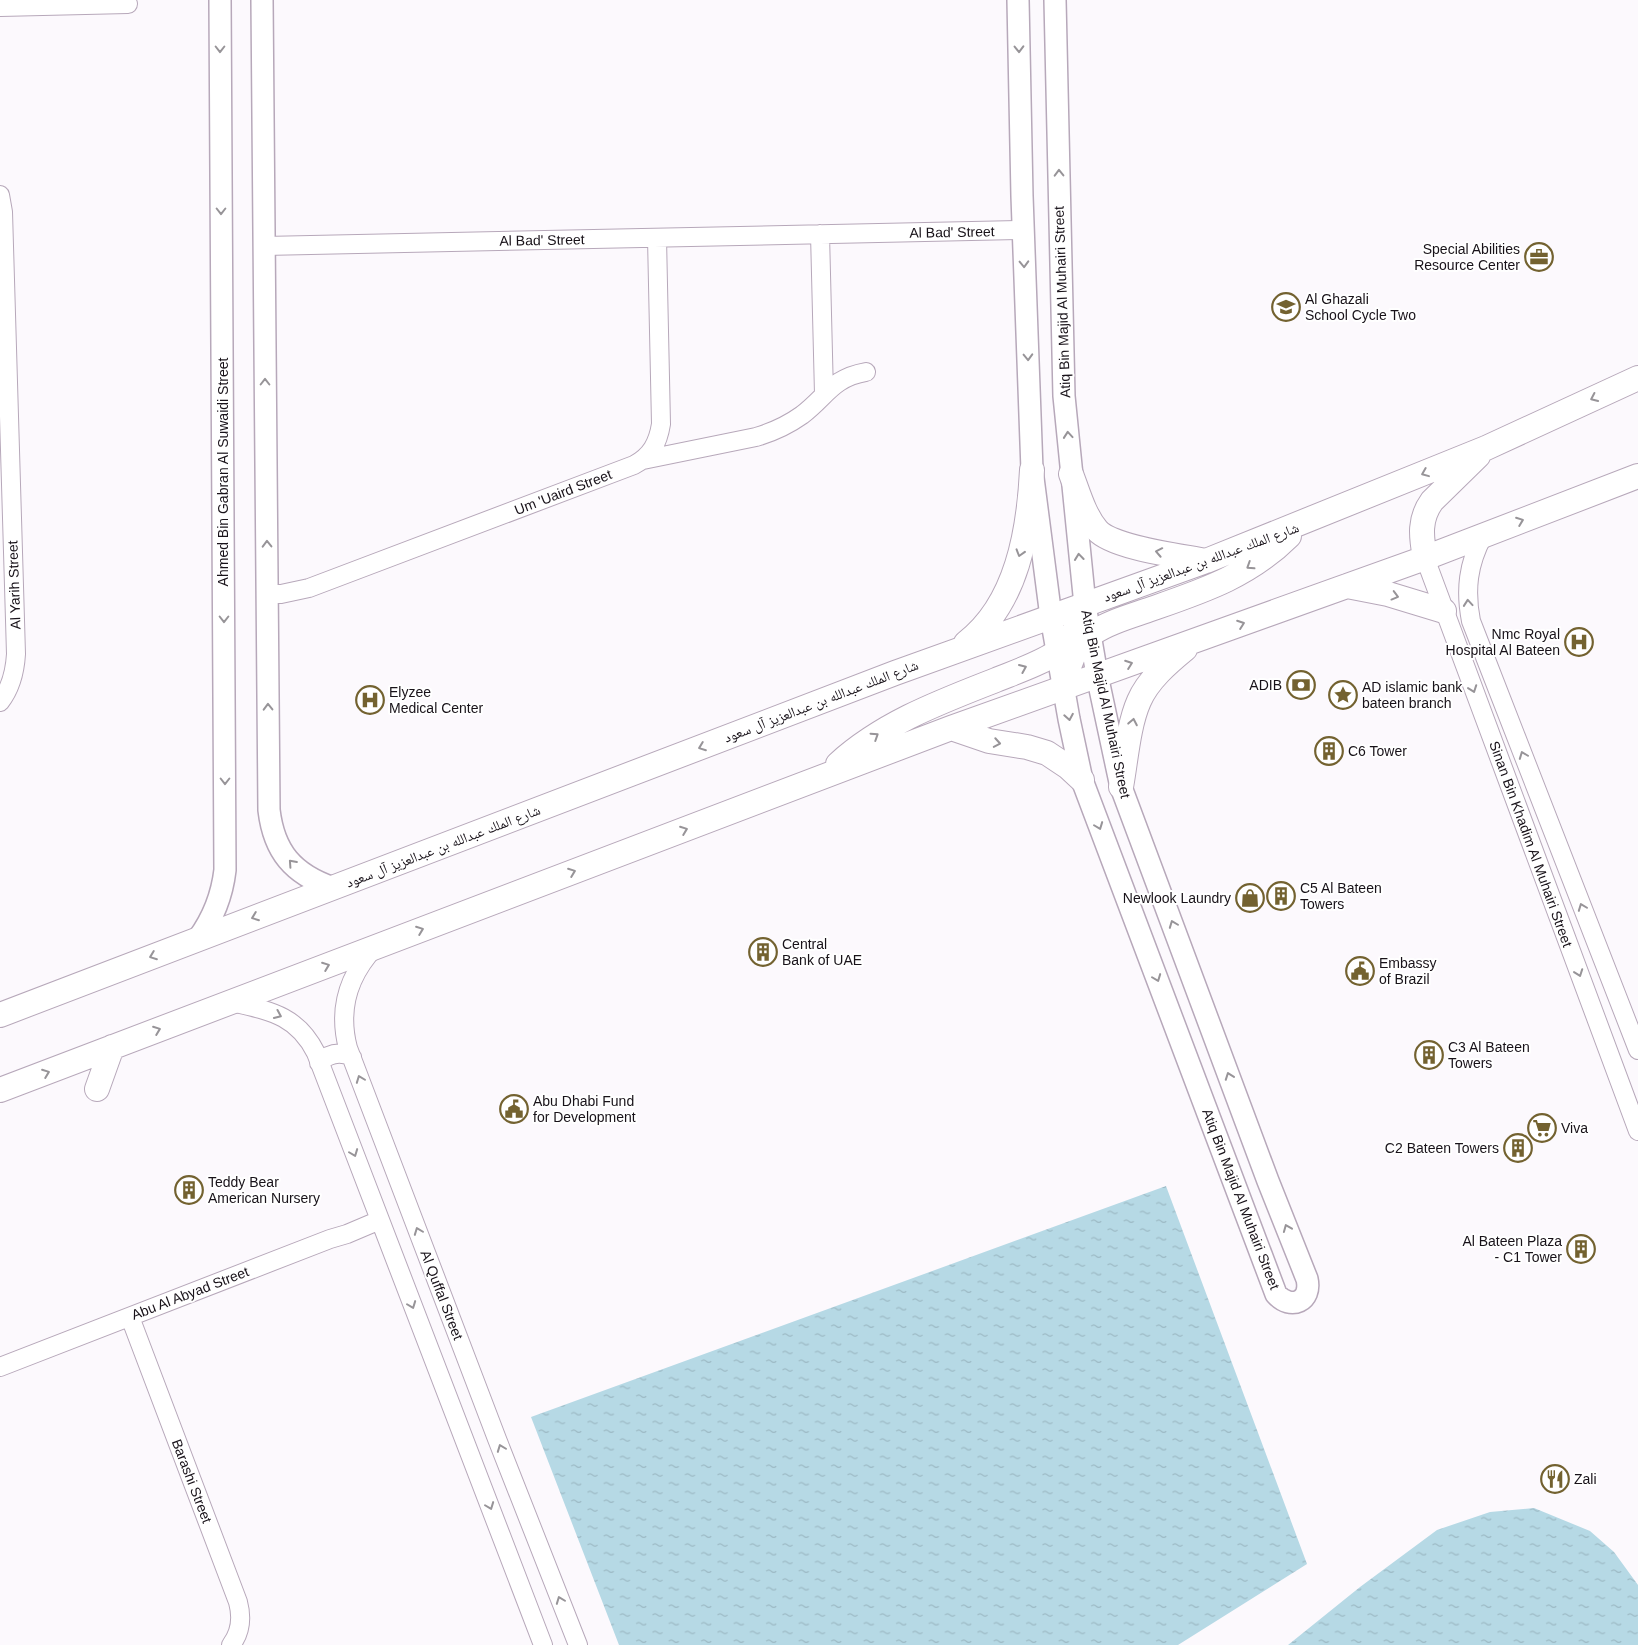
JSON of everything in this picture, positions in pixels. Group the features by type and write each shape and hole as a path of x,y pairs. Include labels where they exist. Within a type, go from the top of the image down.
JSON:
{"main road":[{"name":"شارع الملك عبدالله بن عبدالعزيز آل سعود","path":"0,1015 877,680 1206,562 1486,448 1638,378"},
{"path":"1425,558 1421,527 1426,508 1486,448"},
{"path":"952,653 976,636 988,623 1004,594 1021,551 1026,529 1032,470"},
{"path":"1071,474 1087,514 1096,529 1103,535 1120,543 1206,562"},
{"path":"0,1090 951,728 1425,558 1638,476"},
{"path":"1064,687 1072,658 1080,644 1090,634 1119,620 1214,587 1270,553 1301,524"},
{"path":"1347,586 1388,594 1444,611"},
{"path":"823,777 864,743 910,715 1029,666 1057,652 1075,631 1084,605"},
{"path":"1121,787 1139,700 1164,668 1195,640"},
{"path":"951,728 989,741 1027,747 1047,753 1082,780"},
{"path":"97,1089 112,1047"}],"street":[{"name":"Ahmed Bin Gabran Al Suwaidi Street","path":"198,939 217,906 225,870 220,0"},
{"path":"262,0 268,797 270,821 281,850 296,869 307,877 333,888"},
{"name":"Atiq Bin Majid Al Muhairi Street","path":"1018,0 1023,230 1032,470 1051,617 1082,780 1276,1294 1286,1302 1299,1301 1308,1292 1307,1279 1268,1181 1121,787 1097,676 1084,605 1064,396 1055,0"},
{"path":"0,7 128,4"},
{"name":"Al Yarih Street","path":"0,195 3,212 16,654 13,677 9,688 0,702"},
{"name":"Al Bad' Street","path":"264,246 1023,230"},
{"path":"820,234 824,394"},
{"path":"643,460 656,444 661,424 657,238"},
{"name":"Um 'Uaird Street","path":"267,594 281,594 309,588 643,460 772,432 800,416 838,382 847,377 866,372"},
{"name":"Sinan Bin Khadim Al Muhairi Street","path":"1483,536 1476,548 1469,574 1468,604 1471,621 1638,1050"},
{"name":"Sinan Bin Khadim Al Muhairi Street","path":"1425,558 1638,1131"},
{"name":"Al Quffal Street","path":"375,947 351,980 346,999 344,1034 494,1430 578,1645"},
{"path":"231,1002 268,1010 286,1018 308,1037 543,1645"},
{"path":"319,1062 335,1053 346,1054 352,1057"},
{"name":"Abu Al Abyad Street","path":"0,1367 380,1220"},
{"name":"Barashi Street","path":"130,1317 238,1602 240,1622 232,1645"}],"water":[{"path":"1166,1186 1307,1564 1178,1645 619,1645 531,1417"},
{"path":"1534,1508 1590,1531 1614,1552 1638,1585 1638,1645 1288,1645 1360,1587 1437,1530 1490,1512"}],"place":[{"name":"Special Abilities Resource Center","path":"1539,257"},
{"name":"Al Ghazali School Cycle Two","path":"1286,307"},
{"name":"Nmc Royal Hospital Al Bateen","path":"1579,642"},
{"name":"ADIB","path":"1301,685"},
{"name":"AD islamic bank bateen branch","path":"1343,695"},
{"name":"Elyzee Medical Center","path":"370,700"},
{"name":"C6 Tower","path":"1329,751"},
{"name":"C5 Al Bateen Towers","path":"1281,896"},
{"name":"Newlook Laundry","path":"1250,898"},
{"name":"Central Bank of UAE","path":"763,952"},
{"name":"Embassy of Brazil","path":"1360,971"},
{"name":"C3 Al Bateen Towers","path":"1429,1055"},
{"name":"Abu Dhabi Fund for Development","path":"514,1109"},
{"name":"Viva","path":"1542,1128"},
{"name":"C2 Bateen Towers","path":"1518,1148"},
{"name":"Teddy Bear American Nursery","path":"189,1190"},
{"name":"Al Bateen Plaza - C1 Tower","path":"1581,1249"},
{"name":"Zali","path":"1555,1479"}]}
